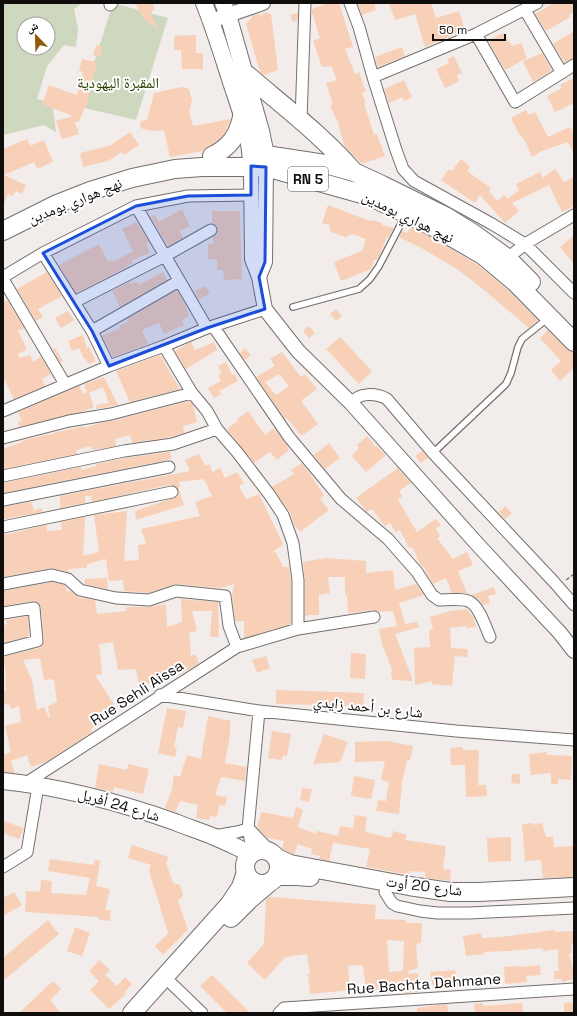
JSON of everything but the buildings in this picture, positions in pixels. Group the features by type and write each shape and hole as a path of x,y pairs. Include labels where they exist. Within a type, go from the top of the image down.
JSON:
{"main road":[{"path":"204,3 258,161"},
{"path":"226,9 262,131 258,161"},
{"path":"245,73 339,155 354,172"},
{"path":"212,156 221,152 236,136 242,117"},
{"name":"نهج هواري بومدين","path":"3,218 63,189 108,173 157,161 212,156 258,161 325,164 354,172 445,216 474,234 502,262 574,326"},
{"name":"نهج هواري بومدين","path":"3,231 57,204 90,191 132,178 174,170 258,161 369,196 430,225 484,256 502,262 515,282 574,342"},
{"name":"شارع 24 أفريل","path":"3,781 32,784 71,791 146,812 212,836 257,859"},
{"path":"132,1013 168,980 238,910 273,880 280,867 257,859 229,905 168,980 144,1013"},
{"name":"شارع 20 أوت","path":"574,888 450,892 257,859 248,877 255,883 263,884 273,880 297,876 314,878 385,892 449,902 574,897"}],"street":[{"path":"211,21 226,9 263,3"},
{"path":"301,121 305,3"},
{"path":"350,3 359,27 373,77 403,169 414,181 525,244 574,293"},
{"path":"373,77 476,34 537,3"},
{"path":"525,10 562,73"},
{"path":"476,34 515,102 574,65"},
{"path":"258,161 251,195 252,258 259,277 265,310 298,352 351,403 479,546 560,633 574,651"},
{"path":"258,161 265,262 259,277"},
{"path":"65,384 3,278 43,253 136,206 188,196 251,195"},
{"path":"136,206 179,281 289,437 341,499 388,539 417,572 432,595 439,600 450,599 470,601 476,607 490,637"},
{"path":"502,262 525,244 574,215"},
{"path":"74,302 165,256 211,230"},
{"path":"43,253 92,331 109,366"},
{"path":"92,331 179,281"},
{"path":"4,409 210,327 265,310"},
{"path":"164,346 192,393 207,412 217,429 270,494 283,515 293,543 298,580 298,629"},
{"path":"3,438 69,421 111,414 192,393"},
{"path":"351,403 359,396 367,394 380,396 387,399 433,453 574,605"},
{"path":"3,476 124,451 173,444 217,429"},
{"path":"3,500 169,467"},
{"path":"3,527 172,492"},
{"path":"3,584 52,575 68,579 80,590 116,598 149,600 176,591 225,596 229,626 237,647"},
{"path":"3,613 34,608 37,641 3,650"},
{"name":"Rue Sehli Aissa","path":"32,784 160,695 237,647 298,629 374,617"},
{"name":"شارع بن أحمد زايدي","path":"160,695 259,711 456,731 574,740"},
{"path":"257,859 248,829 259,711"},
{"path":"3,867 27,852 32,784"},
{"path":"212,836 248,829"},
{"path":"248,829 257,859"},
{"path":"385,892 392,903 397,906 437,913 574,908"},
{"path":"168,980 202,1013"},
{"name":"Rue Bachta Dahmane","path":"279,1013 284,1008 574,989"}],"lane":[{"path":"293,307 359,289 370,279 379,266 406,214"},
{"path":"433,453 506,384 512,373 518,347 522,339 549,316"}],"highlighted area":[{"path":"251,166 266,167 265,262 259,277 265,309 207,328 109,366 92,331 43,253 136,206 188,196 251,195"}],"green space":[{"path":"3,3 82,3 74,9 78,29 76,47 64,45 56,55 56,16 16,16 16,56 55,56 47,66 37,99 52,102 56,132 44,125 3,135"},
{"name":"المقبرة اليهودية","path":"113,3 168,18 136,120 80,107"}]}
